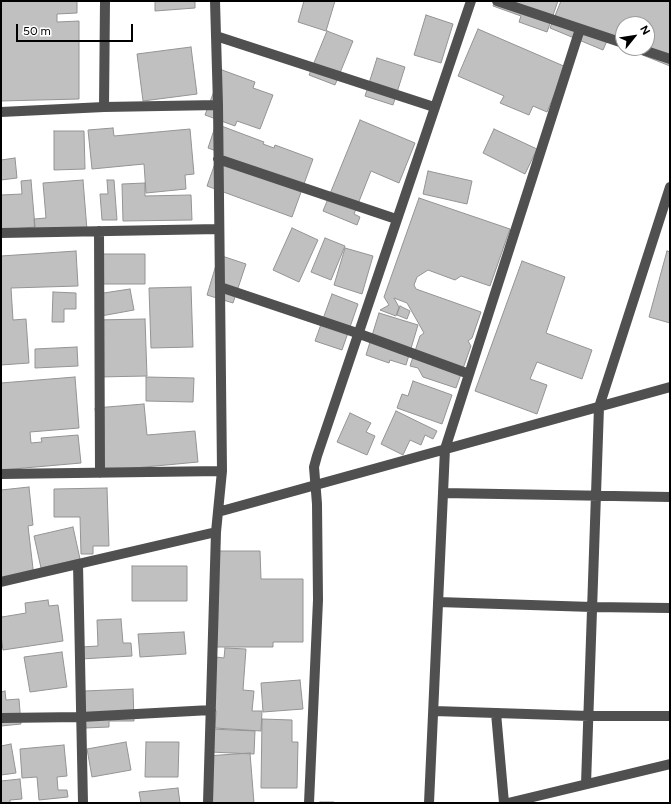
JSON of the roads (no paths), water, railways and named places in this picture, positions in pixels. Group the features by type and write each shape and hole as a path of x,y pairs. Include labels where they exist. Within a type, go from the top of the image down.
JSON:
{"street":[{"path":"104,107 106,1"},
{"path":"208,803 216,532 222,471 218,105 215,1"},
{"path":"309,803 318,600 317,504 314,467 316,456 471,1"},
{"path":"497,1 615,40"},
{"path":"429,803 445,449 580,29"},
{"path":"216,36 434,107"},
{"path":"655,54 670,59"},
{"path":"1,112 104,107 218,105"},
{"path":"218,160 396,219"},
{"path":"586,784 599,407 670,187"},
{"path":"1,233 219,229"},
{"path":"99,231 100,473"},
{"path":"220,287 357,333 469,374"},
{"path":"218,512 670,387"},
{"path":"1,474 222,471"},
{"path":"443,493 670,497"},
{"path":"1,582 216,532"},
{"path":"78,564 83,803"},
{"path":"438,602 670,608"},
{"path":"1,718 81,717 211,710"},
{"path":"434,711 588,716 670,716"},
{"path":"496,713 504,803"},
{"path":"508,803 670,764"}]}
